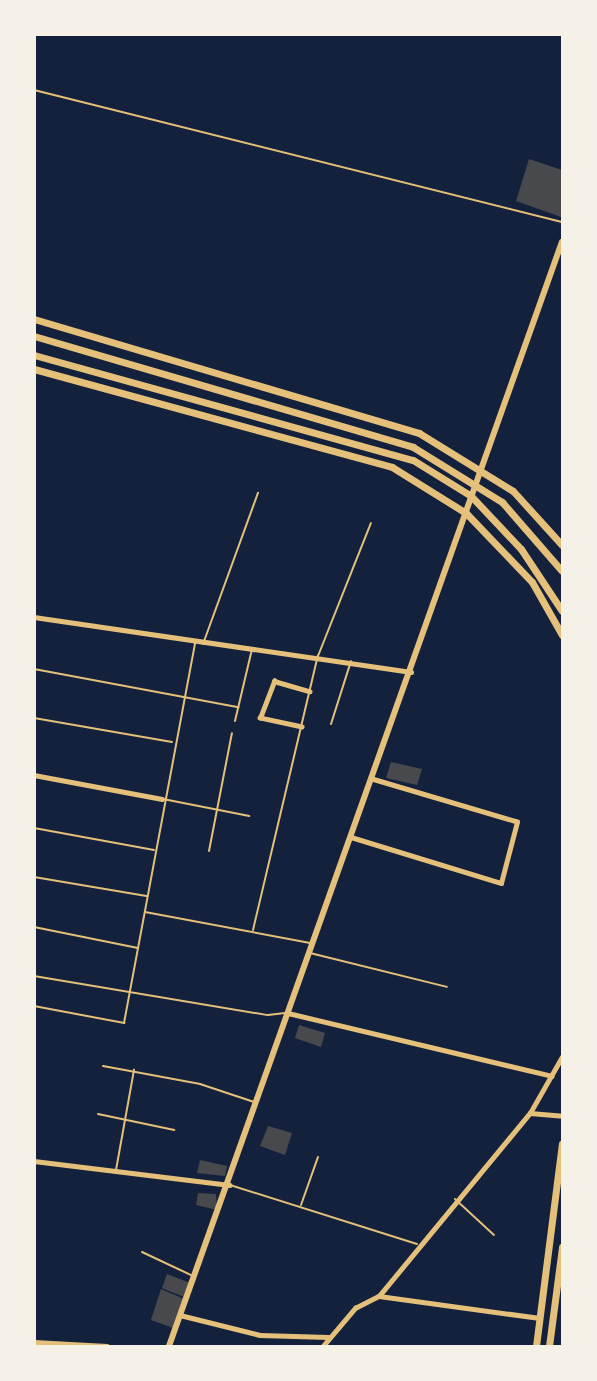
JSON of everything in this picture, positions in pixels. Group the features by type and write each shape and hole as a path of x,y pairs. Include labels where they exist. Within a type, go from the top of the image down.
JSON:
{"main road":[{"path":"34,319 380,418 419,432 482,468 562,545"},
{"path":"34,336 377,432 476,483 535,534 562,571"},
{"path":"34,355 373,445 413,460 471,496 521,549 562,611"},
{"path":"34,369 368,458 427,486 466,513 532,582 562,635"},
{"path":"536,1347 562,1144"},
{"path":"549,1347 562,1247"}],"street":[{"path":"169,1347 230,1185 288,1013 562,242"},
{"path":"34,617 203,644 318,656 411,672"},
{"path":"302,727 260,718 274,681 310,691"},
{"path":"34,775 162,799"},
{"path":"351,837 501,884 517,822 372,779"},
{"path":"288,1013 552,1076"},
{"path":"323,1347 328,1337 355,1308 379,1296 417,1244 530,1113 562,1057"},
{"path":"530,1113 562,1116"},
{"path":"34,1161 116,1173 230,1185"},
{"path":"379,1296 540,1318"},
{"path":"180,1315 260,1335 328,1337"},
{"path":"34,1342 107,1347"}],"lane":[{"path":"34,90 341,169 520,207 562,222"},
{"path":"203,644 258,493"},
{"path":"254,930 318,656 371,523"},
{"path":"34,1006 124,1023 172,742 195,642"},
{"path":"235,721 252,649"},
{"path":"331,724 351,661"},
{"path":"34,669 238,707"},
{"path":"34,718 172,742"},
{"path":"209,851 232,733"},
{"path":"162,799 249,816"},
{"path":"34,828 154,850"},
{"path":"34,877 146,896"},
{"path":"144,912 254,930 313,944"},
{"path":"34,927 138,948"},
{"path":"310,953 447,987"},
{"path":"34,976 268,1015 288,1013"},
{"path":"102,1066 134,1070 258,1103"},
{"path":"116,1173 134,1070"},
{"path":"98,1114 174,1130"},
{"path":"301,1205 318,1157"},
{"path":"230,1185 301,1205 417,1244"},
{"path":"455,1199 494,1235"},
{"path":"142,1252 196,1277"}],"building":[{"path":"529,159 562,170 561,217 516,201"},
{"path":"391,762 422,769 417,785 386,778"},
{"path":"299,1025 325,1033 321,1047 295,1038"},
{"path":"268,1126 292,1133 285,1155 260,1146"},
{"path":"200,1160 227,1166 225,1176 197,1173"},
{"path":"198,1193 216,1194 217,1210 196,1205"},
{"path":"167,1274 190,1283 184,1297 162,1288"},
{"path":"161,1289 184,1299 173,1328 151,1320"}]}
